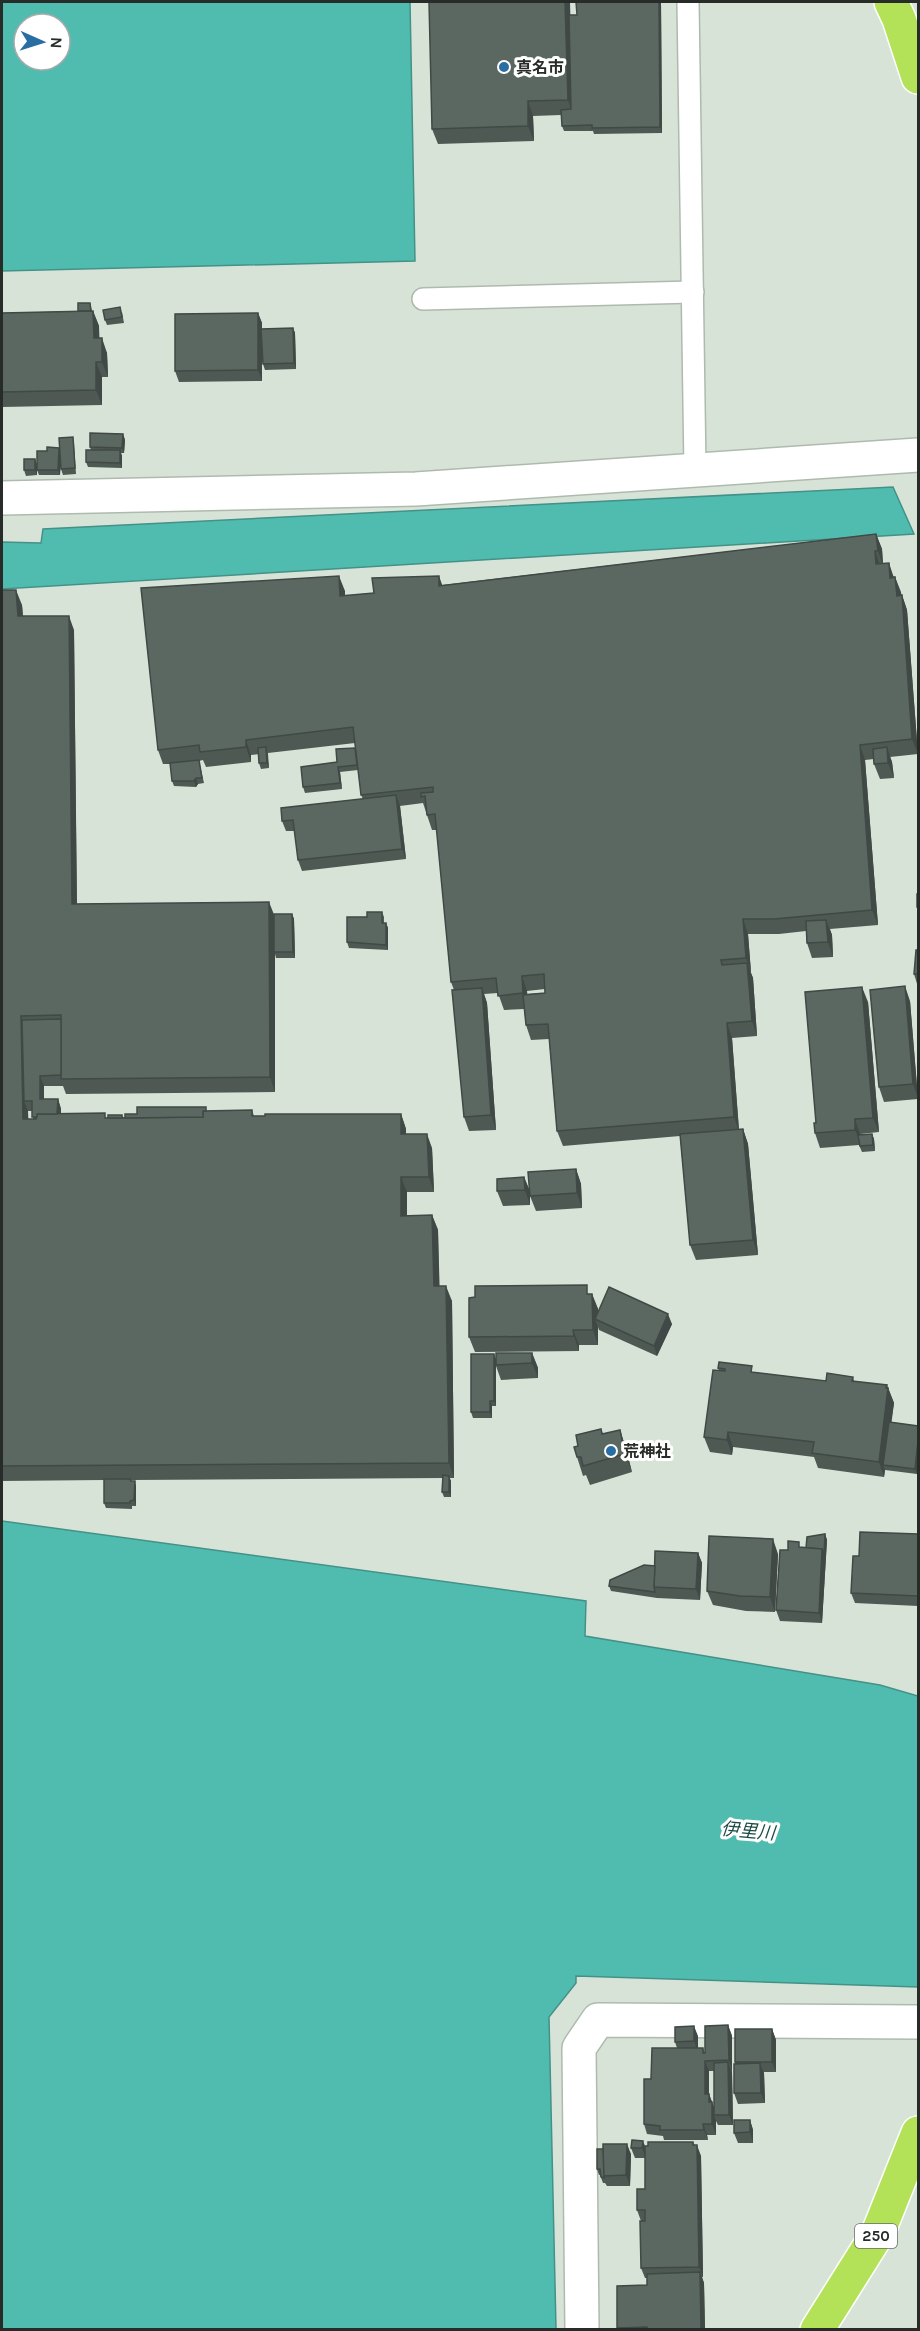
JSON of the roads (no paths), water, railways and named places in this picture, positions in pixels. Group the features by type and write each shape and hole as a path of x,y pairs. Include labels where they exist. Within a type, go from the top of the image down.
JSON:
{"highway":[{"path":"891,2 918,77"},
{"name":"250","path":"817,2330 878,2233 918,2133"}],"street":[{"path":"2,498 416,489 918,455"},
{"path":"582,2330 579,2048 598,2020 918,2022"}],"lane":[{"path":"688,2 695,470"},
{"path":"423,299 693,292"}],"water":[{"path":"2,2 410,2 415,261 2,271"},
{"path":"893,487 914,534 2,589 2,542 41,543 43,529"},
{"name":"伊里川","path":"2,1521 586,1601 585,1636 880,1685 918,1696 918,1987 576,1976 576,1983 549,2017 556,2329 2,2329"}],"place":[{"name":"真名市","path":"504,67"},
{"name":"荒神社","path":"611,1451"}]}
